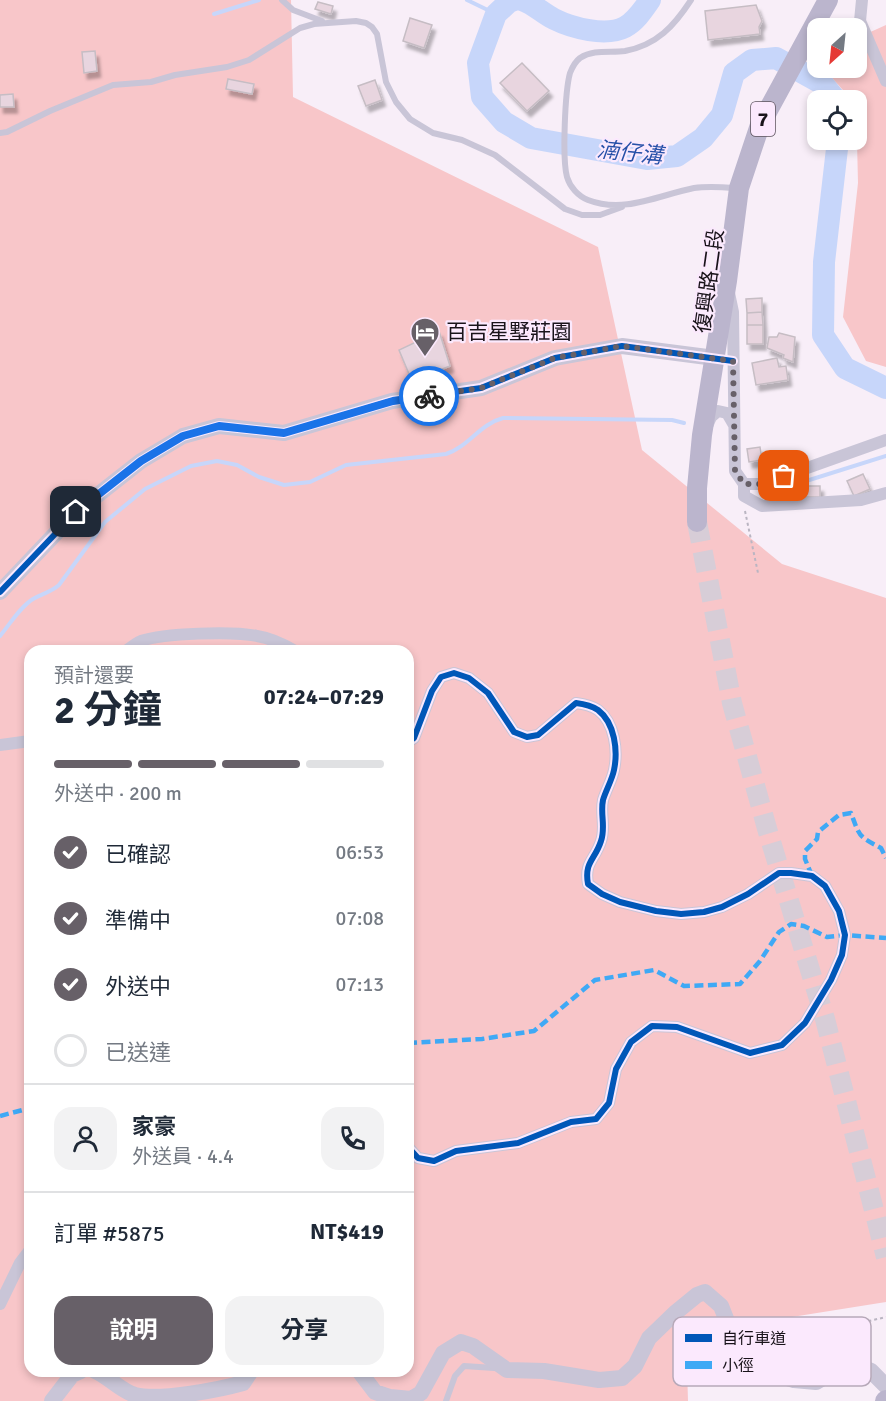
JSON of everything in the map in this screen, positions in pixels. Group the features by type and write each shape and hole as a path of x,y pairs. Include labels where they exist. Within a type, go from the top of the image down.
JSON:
{"main road":[{"name":"7","path":"739,188 760,125 828,0"},
{"name":"復興路二段","path":"697,522 702,435 724,359 727,281 739,188"}],"street":[{"path":"862,0 860,21 886,81"},
{"path":"0,592 76,512 141,461 183,436 219,426 284,433 393,401 481,388 555,358 622,346 724,359 735,425 735,471 744,490 762,506 861,500 886,493"},
{"path":"702,435 711,417 718,411 728,413 735,425"},
{"path":"744,490 886,440"},
{"path":"134,645 139,641 162,637 225,633 255,635 283,645"},
{"path":"414,738 432,691 441,676 454,673 470,678 488,693 514,732 527,737 537,735 576,702 587,705 599,711 611,729 616,744 614,771 603,802 605,825 601,842 586,871 588,884 602,894 620,902 656,911 681,914 704,912 722,907 748,894 779,873 812,876 825,886 838,911 845,935 842,955 831,980 805,1023 782,1045 750,1053 677,1027 652,1026 631,1042 616,1069 609,1103 596,1119 571,1122 518,1143 456,1151 434,1161 418,1158 414,1154"},
{"path":"0,745 24,742"},
{"path":"0,1304 24,1258"},
{"path":"364,1377 375,1392 390,1397 411,1399 421,1393 443,1353 461,1342 473,1346 507,1370 544,1371 599,1380 622,1378 635,1366 649,1338 697,1295 705,1292 721,1306 725,1317"},
{"path":"871,1371 886,1386"},
{"path":"52,1401 70,1377"},
{"path":"105,1377 135,1395 161,1396 228,1388 243,1383 247,1377"}],"lane":[{"path":"282,0 293,10 326,22"},
{"path":"622,207 587,200 574,190 567,178 564,161 567,91 571,70 579,59 592,53 625,51 658,38 676,22 691,0"},
{"path":"0,133 8,132 50,111 112,85 151,82 175,75 227,67 249,60 300,28 326,22 356,21 372,27 379,42 386,82 396,102 410,119 433,133 462,140 495,155 565,209 582,215 600,215 695,188 715,186 739,188"},
{"path":"446,1401 455,1376 464,1366 477,1365 507,1370"}],"path":[{"path":"744,490 744,503 758,573"},
{"path":"871,1321 886,1317"}],"shaded area":[{"path":"0,0 291,0 293,97 598,247 642,450 782,564 886,598 886,1302 792,1317 673,1317 673,1386 688,1386 688,1401 0,1401"},
{"path":"886,25 886,367 866,361 843,317 858,183 857,150 867,150 867,90 843,90 832,78 867,78 867,34"}],"building":[{"path":"318,2 333,6 331,14 315,9"},
{"path":"756,5 762,21 759,27 760,34 708,40 705,11"},
{"path":"410,18 432,25 424,48 403,41"},
{"path":"95,51 97,71 84,73 82,52"},
{"path":"522,63 549,91 527,111 500,83"},
{"path":"228,79 254,84 252,94 226,89"},
{"path":"375,80 382,100 366,106 358,86"},
{"path":"13,94 14,107 0,107 0,95"},
{"path":"762,298 762,312 747,313 746,299"},
{"path":"762,312 763,325 747,325 747,313"},
{"path":"747,325 763,325 763,344 747,344"},
{"name":"百吉星墅莊園","path":"439,331 450,366 412,381 399,350"},
{"path":"779,333 795,337 793,362 783,358 784,355 767,348 769,337 777,337"},
{"path":"777,358 779,367 786,366 788,380 756,385 752,363"},
{"path":"760,447 762,460 749,462 747,449"},
{"path":"863,474 870,489 854,496 847,481"},
{"path":"802,486 820,486 820,497 802,497"}],"waterway":[{"path":"214,14 259,0"},
{"path":"467,0 496,14"},
{"name":"湳仔溝","path":"514,0 496,14 478,63 482,97 504,122 531,138 647,159 677,156 703,138 722,115 734,73 752,60 776,58 823,84 828,90"},
{"name":"湳仔溝","path":"522,0 561,22 599,31 617,30 629,25 650,0"},
{"name":"湳仔溝","path":"837,150 824,262 823,335 845,368 886,388"},
{"path":"0,636 28,602 59,585 105,522 145,489 191,466 217,461 237,465 259,477 284,485 310,482 346,465 446,454 454,451 487,425 503,418 672,420 684,423"},
{"path":"787,487 886,456"}],"tunnel":[{"path":"697,522 732,703 768,832 825,1019 886,1257"}],"marked path":[{"path":"812,876 805,859 805,851 817,839 818,832 839,815 851,813 861,835 881,848 886,858"},
{"path":"414,1043 482,1039 534,1031 595,980 654,970 684,986 740,984 760,961 779,932 791,924 804,926 827,937 845,935 886,938"},
{"path":"0,1116 24,1110"}],"cycle path":[{"path":"0,592 76,512 141,461 183,436 219,426 284,433 392,401 481,388 555,358 622,346 733,361"},
{"path":"414,738 432,691 441,677 454,673 469,678 488,693 514,732 527,737 538,735 576,703 593,707 604,716 612,730 616,754 613,774 603,800 602,836 589,866 588,884 602,894 620,902 656,911 681,914 704,912 722,907 748,894 779,873 812,876 825,886 839,911 845,935 842,955 831,980 805,1023 782,1045 750,1053 677,1027 652,1026 631,1042 616,1069 609,1103 596,1119 571,1122 518,1143 456,1151 434,1161 418,1158 414,1154"}],"way so far":[{"path":"429,396 481,388 555,358 622,346 733,361 735,471 744,484 762,484 784,476"}],"place":[{"name":"百吉星墅莊園","path":"425,358"}],"route":[{"path":"76,512 141,461 183,436 219,426 284,433 393,401 429,396"}]}
